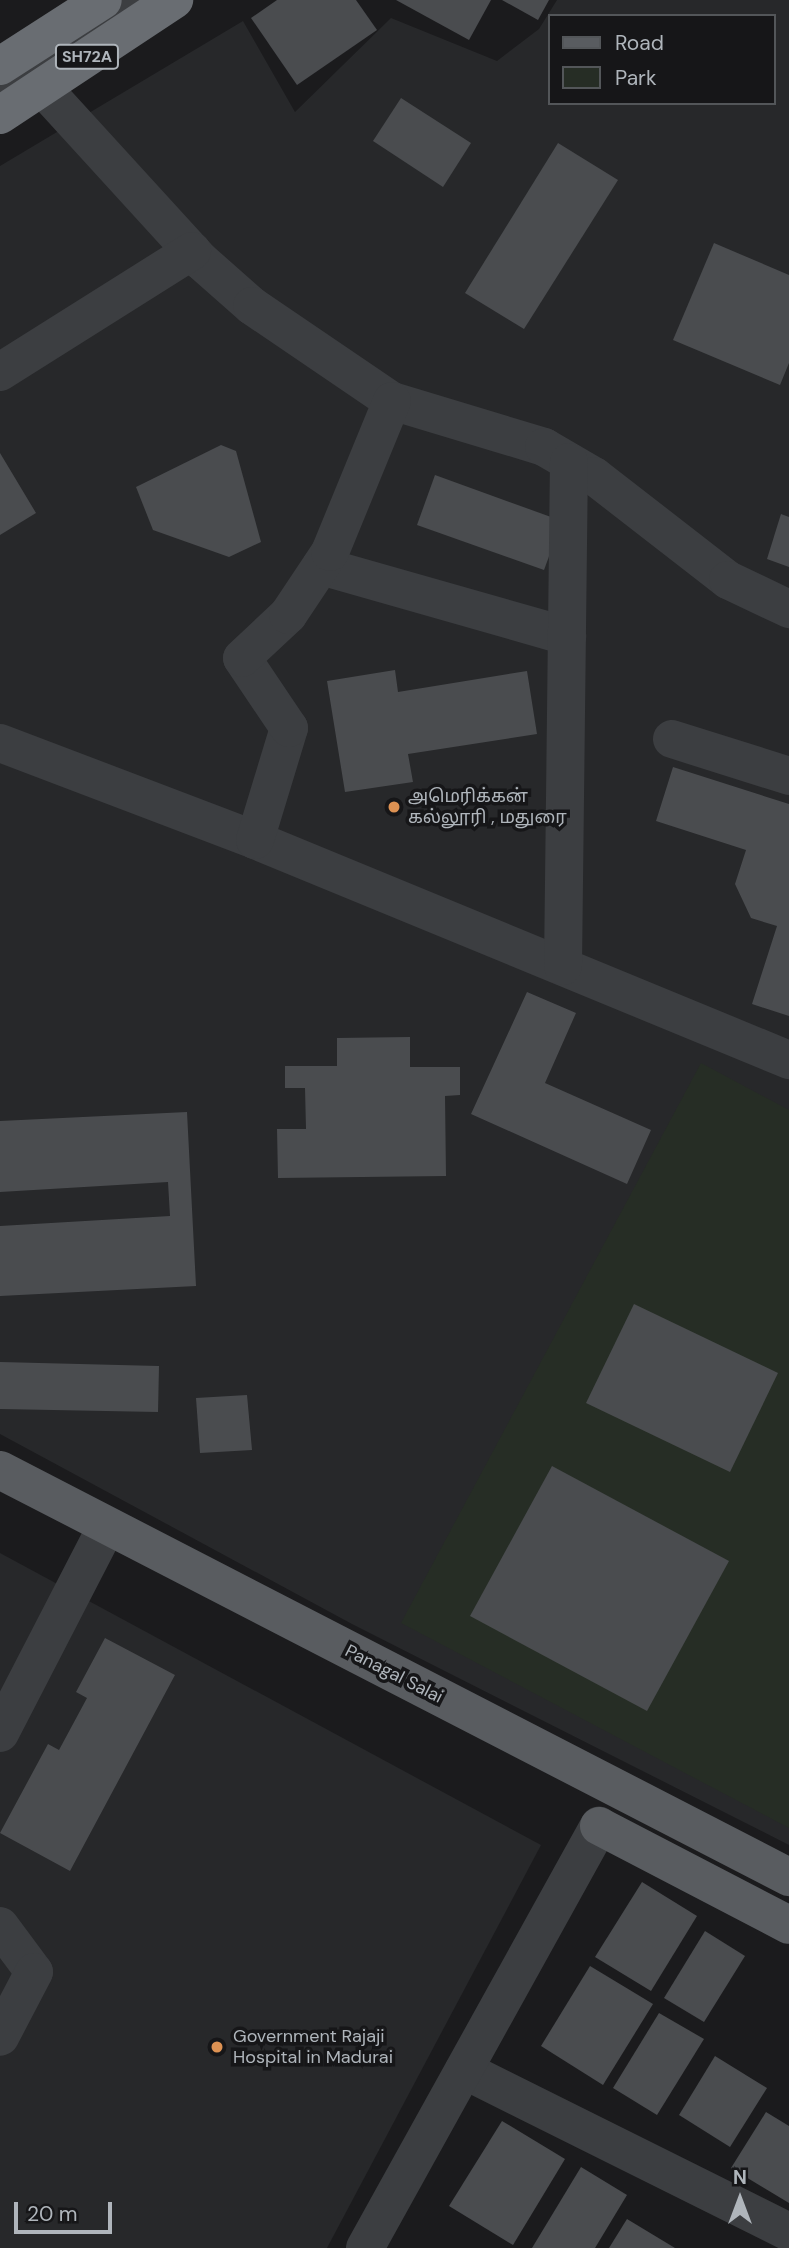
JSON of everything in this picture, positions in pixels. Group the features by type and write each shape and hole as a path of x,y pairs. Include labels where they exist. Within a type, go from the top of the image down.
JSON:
{"highway":[{"name":"SH72A","path":"0,66 103,0"},
{"name":"SH72A","path":"0,115 174,0"}],"main road":[{"name":"Panagal Salai","path":"0,1471 789,1877"},
{"path":"599,1826 789,1925"}],"street":[{"path":"0,86 127,0"},
{"path":"41,86 192,251 252,306 392,401 544,447 569,462 728,580 789,609"},
{"path":"0,372 192,251"},
{"path":"255,840 289,728 242,658 288,615 321,566 392,401"},
{"path":"563,966 569,462"},
{"path":"321,566 567,636"},
{"path":"672,738 789,776"},
{"path":"0,743 255,840 789,1060"},
{"path":"0,1733 107,1526"},
{"path":"365,2248 599,1826"},
{"path":"0,1926 34,1972 0,2037"},
{"path":"464,2070 789,2232"}],"shaded area":[{"name":"அமெரிக்கன் கல்லூரி , மதுரை","path":"557,0 789,0 789,1845 352,1624 0,1434 0,166 243,21 295,112 391,18 497,61 539,29 548,14 548,105 775,105 775,14 548,14"},
{"name":"Government Rajaji Hospital in Madurai","path":"0,1553 541,1845 327,2248 0,2248"}],"green space":[{"path":"701,1063 789,1110 789,1828 401,1623"}],"building":[{"path":"277,0 356,0 377,30 297,85 251,18"},
{"path":"396,0 491,0 469,40"},
{"path":"502,0 549,0 538,20"},
{"path":"401,98 471,143 443,187 373,141"},
{"path":"558,143 618,180 524,329 465,293"},
{"path":"714,243 789,275 789,363 780,385 673,340"},
{"path":"221,445 236,451 261,542 229,557 153,530 136,487"},
{"path":"0,453 36,513 0,535"},
{"path":"435,475 562,521 544,570 417,525"},
{"path":"781,514 789,517 789,567 767,559"},
{"path":"395,670 398,692 527,671 537,734 408,754 413,782 345,792 327,681"},
{"path":"673,767 789,804 789,1016 752,1004 777,926 751,918 735,884 746,850 656,821"},
{"path":"527,992 576,1013 545,1083 651,1130 627,1184 471,1114"},
{"path":"410,1037 410,1067 460,1067 460,1095 445,1096 446,1176 278,1178 277,1129 306,1129 305,1088 285,1088 285,1066 337,1066 337,1038"},
{"path":"187,1112 196,1286 0,1296 0,1226 170,1216 168,1182 0,1192 0,1121"},
{"path":"634,1304 778,1373 730,1472 586,1403"},
{"path":"0,1362 159,1366 158,1412 0,1409"},
{"path":"247,1395 252,1450 200,1453 196,1398"},
{"path":"552,1466 729,1561 647,1711 470,1616"},
{"path":"105,1638 175,1675 70,1871 0,1833 48,1744 59,1750 87,1698 76,1692"},
{"path":"642,1882 697,1916 651,1991 595,1957"},
{"path":"705,1931 745,1956 704,2022 664,1998"},
{"path":"590,1966 653,2004 603,2085 541,2046"},
{"path":"659,2013 704,2039 657,2115 613,2088"},
{"path":"715,2056 767,2088 730,2147 679,2115"},
{"path":"766,2112 789,2126 789,2203 731,2168"},
{"path":"502,2121 565,2159 513,2245 449,2206"},
{"path":"581,2167 627,2195 595,2248 532,2248"},
{"path":"627,2219 675,2248 609,2248"}],"place":[{"name":"அமெரிக்கன் கல்லூரி , மதுரை","path":"394,807"},
{"name":"Government Rajaji Hospital in Madurai","path":"217,2047"}]}
